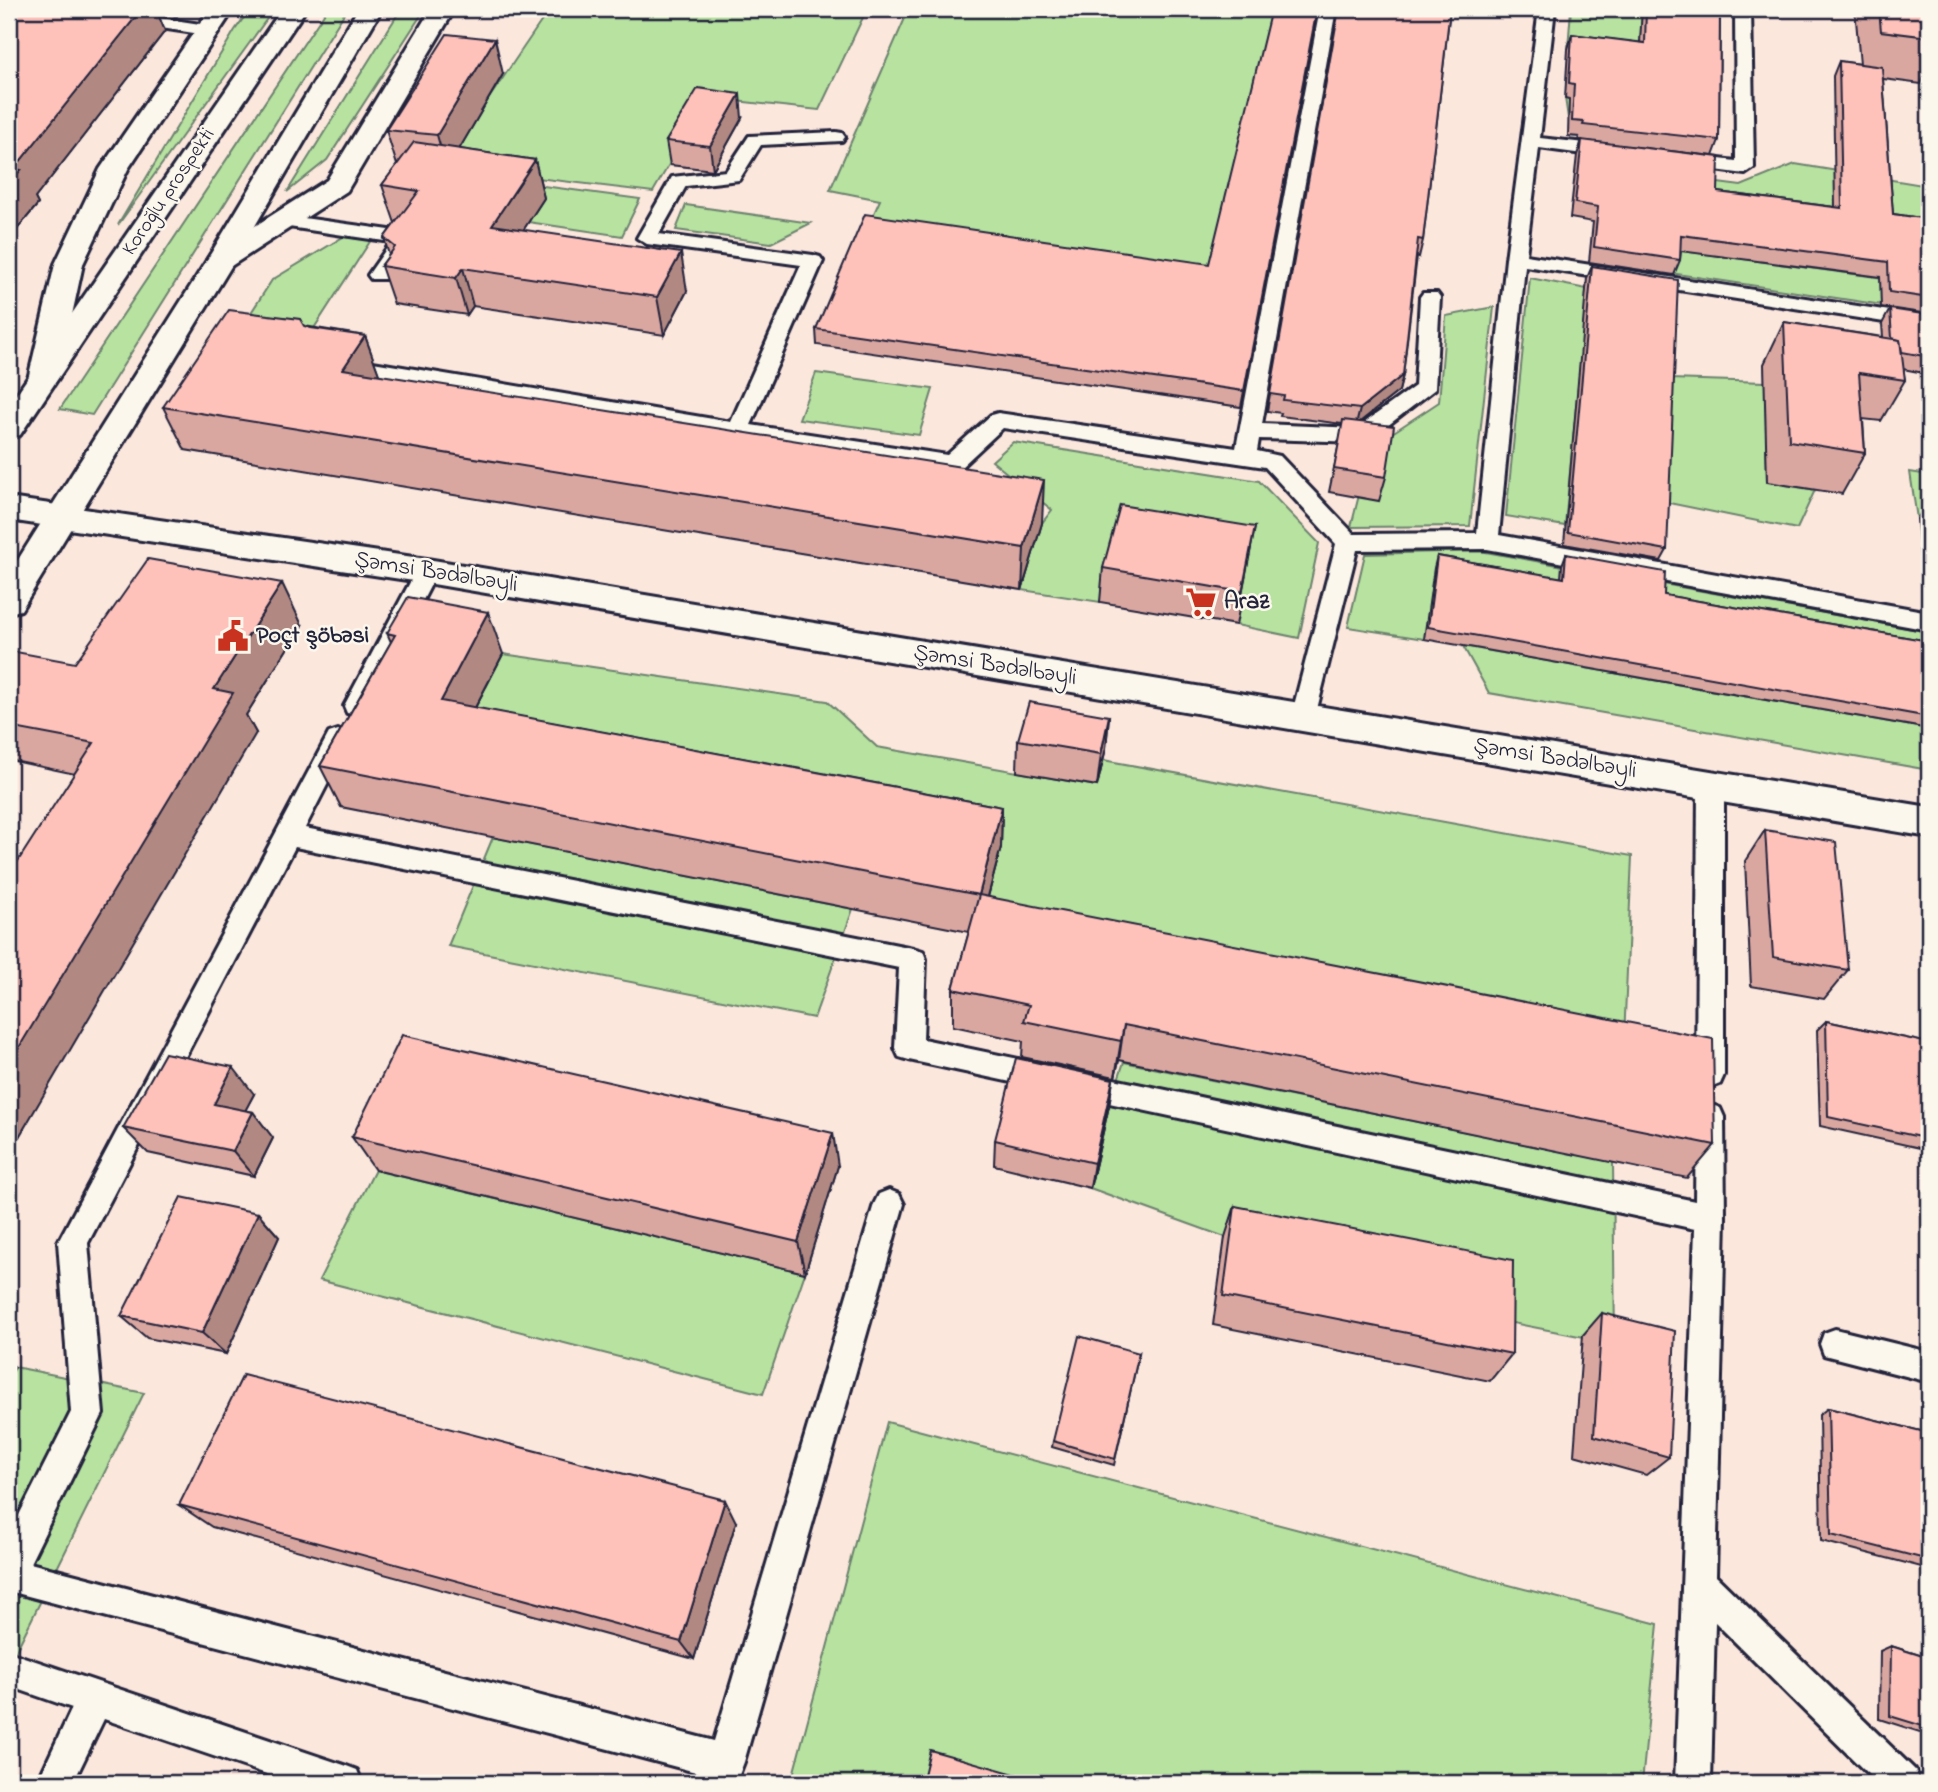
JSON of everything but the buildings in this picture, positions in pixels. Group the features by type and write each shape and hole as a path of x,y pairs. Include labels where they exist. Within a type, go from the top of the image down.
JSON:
{"street":[{"name":"Koroğlu prospekti","path":"9,428 294,9"},
{"path":"9,601 221,260 370,9"},
{"path":"221,260 337,185 443,9"},
{"path":"44,375 69,264 114,169 215,19"},
{"name":"Şəmsi Bədəlbəyli","path":"9,509 427,571 1929,822"}],"lane":[{"path":"69,9 215,19"},
{"path":"1245,457 1328,9"},
{"path":"1487,541 1516,259 1547,9"},
{"path":"1665,158 1745,168 1743,9"},
{"path":"738,430 813,261 647,238 679,181 732,176 755,140 836,137"},
{"path":"1531,142 1625,153"},
{"path":"282,220 404,238 378,275"},
{"path":"1516,259 1929,323"},
{"path":"1249,431 1361,435 1425,389 1430,297"},
{"path":"329,362 952,463 998,421 1272,461 1348,542 1487,541 1929,621"},
{"path":"1303,717 1348,542"},
{"path":"427,571 73,1242 87,1414 9,1572 723,1772 889,1205"},
{"path":"1693,1783 1710,1218 1711,786"},
{"path":"288,835 913,959 909,1048 1710,1218"},
{"path":"1835,1345 1929,1367"},
{"path":"1699,1583 1902,1783"},
{"path":"9,1669 344,1783"},
{"path":"55,1783 95,1699"}],"green space":[{"path":"250,9 274,9 118,225 235,30"},
{"path":"327,9 347,9 92,415 60,409"},
{"path":"401,9 425,9 327,160 287,192"},
{"path":"550,9 867,9 819,110 708,98 653,192 439,166"},
{"path":"909,9 1272,9 1207,281 866,231 880,200 830,190"},
{"path":"1571,9 1642,9 1635,138 1568,118 1565,98 1615,105 1617,56 1568,49"},
{"path":"1795,164 1929,186 1929,235 1578,165 1741,186"},
{"path":"521,183 640,199 622,236 528,222 543,198"},
{"path":"686,205 811,223 771,243 676,230"},
{"path":"343,237 371,240 298,353 213,372 272,280"},
{"path":"1638,245 1929,284 1929,312 1637,268"},
{"path":"1530,278 1587,289 1565,526 1506,516"},
{"path":"1494,307 1470,526 1351,527 1371,447 1439,402 1446,316"},
{"path":"816,373 933,389 919,435 799,419"},
{"path":"1670,379 1765,382 1767,482 1815,490 1797,529 1664,502"},
{"path":"1013,442 1259,481 1319,543 1299,638 1236,625 1248,561 1117,539 1100,602 1022,590 1042,523 1052,510 992,461"},
{"path":"1910,472 1929,475 1929,521 1917,519"},
{"path":"1480,551 1929,632 1929,654 1424,639 1348,627 1365,554"},
{"path":"1463,646 1929,729 1929,770 1489,693"},
{"path":"503,654 827,701 877,747 1097,786 1103,760 1632,856 1623,1062 978,934 1001,847 384,728 486,687"},
{"path":"493,837 853,909 814,1018 448,946"},
{"path":"1124,1062 1613,1162 1615,1343 1492,1319 1492,1290 1225,1237 1090,1188 1107,1112"},
{"path":"375,1170 805,1273 763,1394 319,1280"},
{"path":"15,1367 144,1393 9,1665 9,1378"},
{"path":"887,1422 1658,1624 1642,1783 791,1783"}],"place":[{"name":"Araz","path":"1201,602"},
{"name":"Poçt şöbəsi","path":"233,636"}]}
